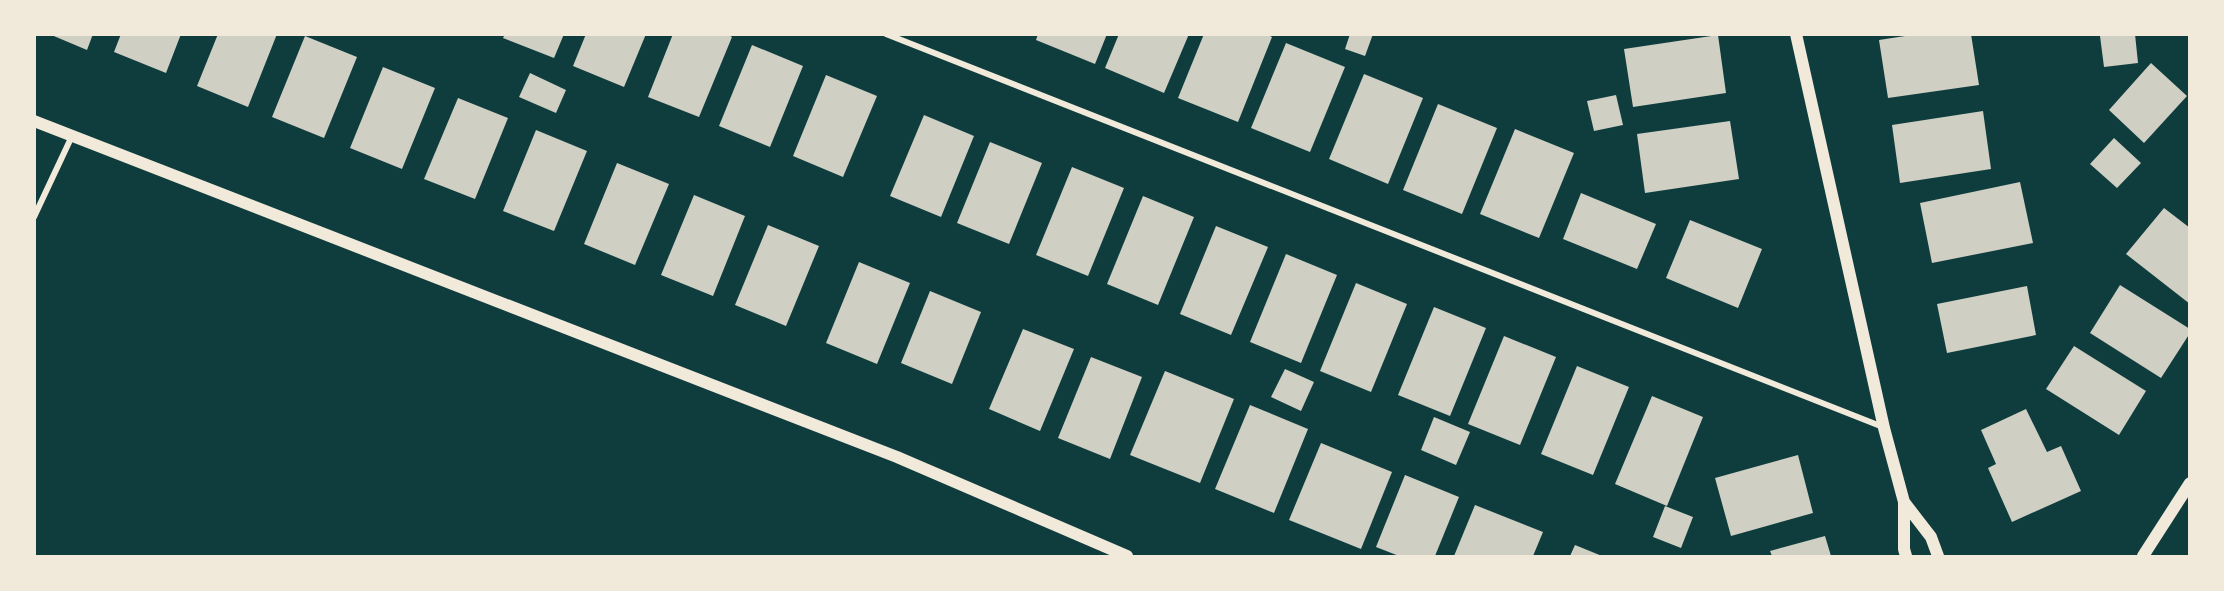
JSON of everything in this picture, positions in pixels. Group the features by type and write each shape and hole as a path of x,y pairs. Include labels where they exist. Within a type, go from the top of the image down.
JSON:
{"main road":[{"path":"1796,34 1884,428 1904,502 1906,556"},
{"path":"34,121 897,457 1126,556"},
{"path":"2143,556 2190,483"},
{"path":"1904,502 1931,537 1938,556"}],"street":[{"path":"886,34 1884,428"},
{"path":"34,217 72,136"}],"building":[{"path":"49,34 93,34 87,50"},
{"path":"121,34 181,34 166,73 114,52"},
{"path":"218,34 277,34 248,107 197,86"},
{"path":"505,34 564,34 554,58 503,38"},
{"path":"586,34 646,34 624,87 573,66"},
{"path":"673,34 727,34 732,37 699,117 648,97"},
{"path":"1038,34 1107,34 1095,64 1036,40"},
{"path":"1119,34 1189,34 1164,93 1105,68"},
{"path":"1204,34 1266,34 1272,37 1238,122 1178,98"},
{"path":"1350,34 1373,34 1365,56 1345,49"},
{"path":"1918,34 1971,34 1979,85 1888,98 1879,40"},
{"path":"2135,34 2138,63 2104,67 2100,36"},
{"path":"1718,35 1726,93 1633,107 1624,49"},
{"path":"305,36 357,57 324,138 272,117"},
{"path":"1286,43 1345,67 1310,152 1251,128"},
{"path":"752,45 803,66 770,147 719,126"},
{"path":"2151,63 2187,96 2144,143 2109,110"},
{"path":"383,67 435,88 402,169 350,148"},
{"path":"530,73 566,90 556,113 519,97"},
{"path":"1364,74 1423,98 1388,184 1329,159"},
{"path":"826,75 877,96 843,177 793,156"},
{"path":"1616,95 1623,125 1594,131 1587,101"},
{"path":"458,98 508,118 475,199 424,179"},
{"path":"1438,104 1497,128 1462,214 1403,190"},
{"path":"1983,111 1991,169 1900,183 1892,125"},
{"path":"924,115 974,136 941,217 890,196"},
{"path":"1730,121 1739,179 1645,193 1637,134"},
{"path":"1515,129 1574,153 1539,238 1480,214"},
{"path":"536,130 587,151 554,231 503,211"},
{"path":"2114,138 2141,163 2117,188 2090,164"},
{"path":"990,142 1042,163 1009,244 957,223"},
{"path":"617,163 669,184 635,265 584,244"},
{"path":"1072,167 1124,188 1088,276 1036,255"},
{"path":"2020,182 2033,243 1932,263 1920,203"},
{"path":"1581,193 1656,224 1637,269 1563,239"},
{"path":"694,195 745,216 713,296 661,275"},
{"path":"1143,196 1194,217 1158,305 1107,284"},
{"path":"2164,208 2190,228 2190,304 2126,254"},
{"path":"1690,220 1762,249 1738,308 1666,278"},
{"path":"768,225 819,246 786,326 735,305"},
{"path":"1216,226 1268,247 1231,335 1180,314"},
{"path":"1286,254 1337,275 1301,363 1250,342"},
{"path":"859,262 910,283 877,364 826,343"},
{"path":"1356,283 1407,304 1371,392 1320,371"},
{"path":"2120,285 2190,329 2190,333 2161,378 2090,333"},
{"path":"2027,286 2036,335 1947,353 1937,304"},
{"path":"930,291 981,312 952,384 901,363"},
{"path":"1434,307 1486,328 1450,416 1398,395"},
{"path":"1023,329 1074,349 1040,431 989,409"},
{"path":"1504,336 1556,357 1520,445 1468,424"},
{"path":"2074,346 2146,391 2119,435 2046,389"},
{"path":"1091,357 1142,377 1110,459 1058,438"},
{"path":"1577,366 1629,387 1593,475 1541,454"},
{"path":"1285,369 1314,382 1301,411 1271,397"},
{"path":"1165,371 1234,399 1200,483 1130,455"},
{"path":"1652,396 1703,417 1667,506 1615,484"},
{"path":"1250,405 1308,429 1274,513 1215,489"},
{"path":"2026,409 2047,452 2061,446 2081,491 2012,522 1988,468 1996,464 1981,430"},
{"path":"1434,417 1470,432 1456,465 1421,450"},
{"path":"1321,443 1392,472 1361,549 1289,520"},
{"path":"1798,455 1813,513 1731,536 1715,478"},
{"path":"1405,475 1459,497 1435,556 1399,556 1376,547"},
{"path":"1475,505 1543,532 1533,556 1454,556"},
{"path":"1665,506 1693,517 1681,548 1653,537"},
{"path":"1825,536 1831,556 1772,556 1770,551"},
{"path":"1575,545 1602,556 1570,556"}]}
